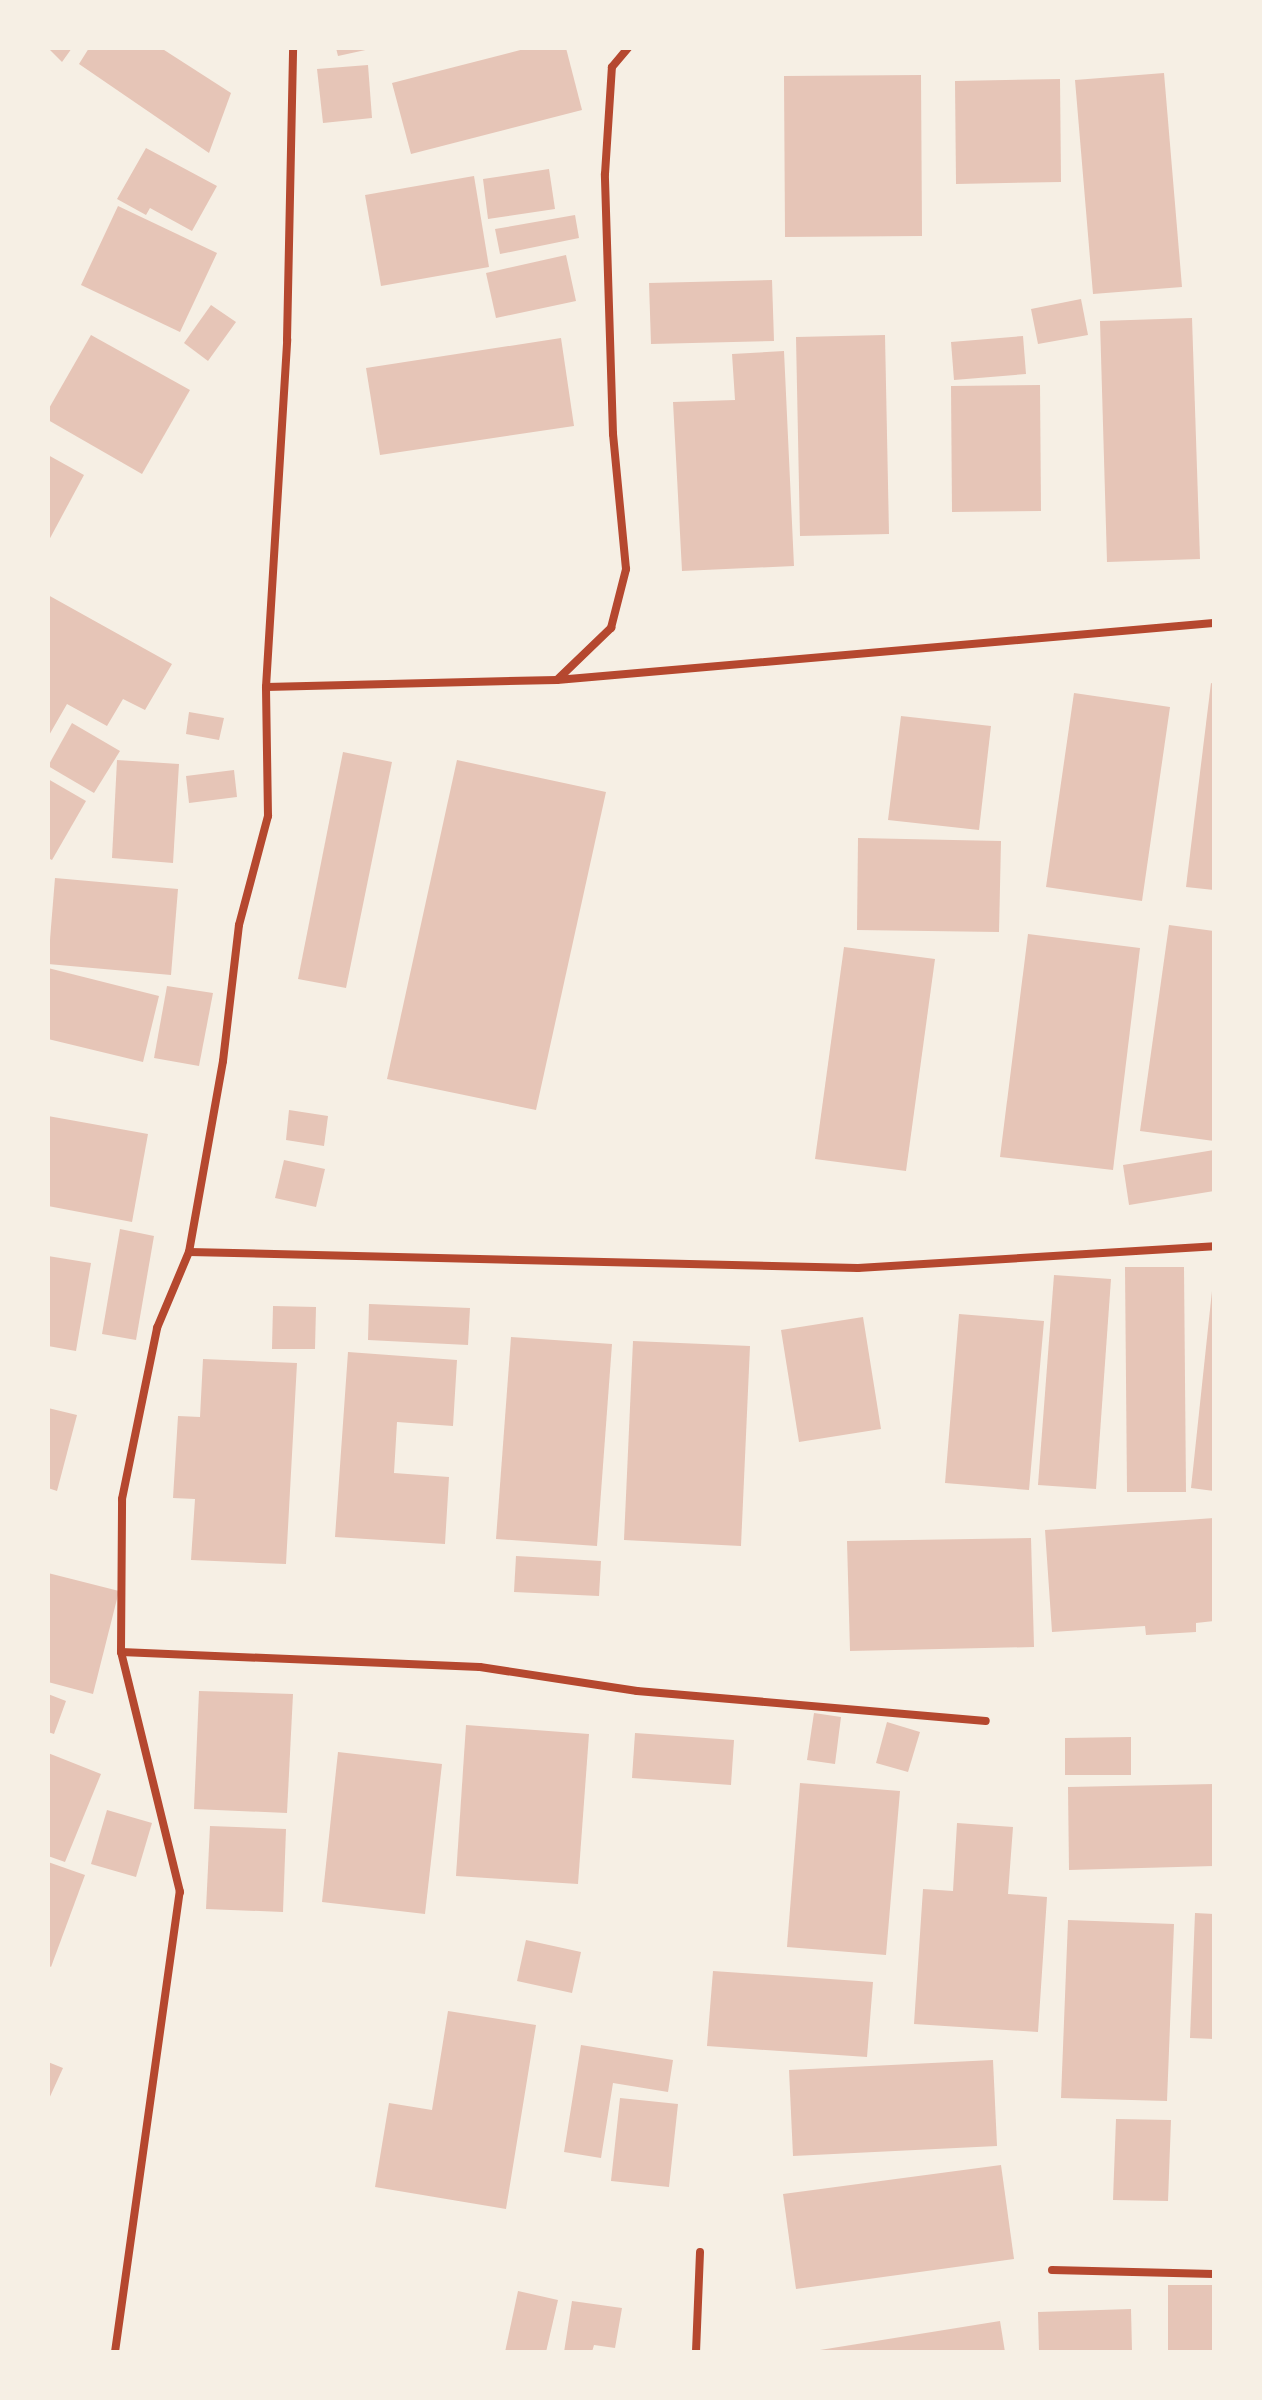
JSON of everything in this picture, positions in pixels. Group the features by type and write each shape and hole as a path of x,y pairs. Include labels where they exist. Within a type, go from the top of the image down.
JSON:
{"street":[{"path":"115,2352 180,1892 121,1652 122,1499 157,1328 189,1252 223,1061 239,925 268,816 266,687 287,340 293,48"},
{"path":"557,680 611,628 626,569 613,434 605,174 612,67 628,48"},
{"path":"266,687 557,680 1214,623"},
{"path":"189,1252 858,1268 1214,1246"},
{"path":"121,1652 480,1667 637,1691 986,1721"},
{"path":"696,2352 700,2252"},
{"path":"1052,2270 1214,2274"}],"building":[{"path":"48,48 72,48 62,62"},
{"path":"89,48 161,48 231,93 209,153 79,64"},
{"path":"336,48 370,48 370,49 338,56"},
{"path":"528,48 566,48 582,110 411,154 392,83"},
{"path":"368,65 372,118 323,123 317,69"},
{"path":"1164,73 1182,287 1093,294 1075,80"},
{"path":"921,75 922,236 785,237 784,76"},
{"path":"1060,79 1061,182 956,184 955,81"},
{"path":"146,148 217,186 192,231 150,208 146,215 117,199"},
{"path":"549,169 555,209 488,219 483,179"},
{"path":"474,176 489,267 381,286 365,195"},
{"path":"118,206 217,253 180,332 81,285"},
{"path":"575,215 579,238 500,254 495,229"},
{"path":"566,255 576,301 496,318 486,273"},
{"path":"772,280 774,341 651,344 649,283"},
{"path":"1081,299 1088,335 1038,344 1031,309"},
{"path":"211,305 236,322 208,361 184,343"},
{"path":"1192,318 1200,559 1107,562 1100,321"},
{"path":"91,335 190,390 142,474 48,420 48,410"},
{"path":"885,335 889,534 800,536 796,337"},
{"path":"1023,336 1026,374 954,380 951,342"},
{"path":"561,338 574,426 380,455 366,368"},
{"path":"784,351 794,566 682,571 673,402 735,400 732,354"},
{"path":"1040,385 1041,511 952,512 951,386"},
{"path":"48,455 84,475 48,542"},
{"path":"48,595 172,664 145,710 123,699 107,726 67,704 48,737"},
{"path":"1211,683 1214,684 1214,890 1186,887"},
{"path":"1074,693 1170,707 1142,901 1046,887"},
{"path":"189,712 224,718 219,740 186,734"},
{"path":"901,716 991,726 979,830 888,820"},
{"path":"72,723 120,751 94,793 48,766"},
{"path":"343,752 392,762 346,988 298,979"},
{"path":"117,760 179,764 173,863 112,858"},
{"path":"457,760 606,792 536,1110 387,1079"},
{"path":"234,770 237,797 189,803 186,776"},
{"path":"48,779 86,801 52,860 48,858"},
{"path":"858,838 1001,841 999,932 857,930"},
{"path":"55,878 178,889 171,975 48,964"},
{"path":"1169,925 1214,931 1214,1141 1140,1131"},
{"path":"1028,934 1140,948 1113,1170 1000,1157"},
{"path":"844,947 935,959 906,1171 815,1159"},
{"path":"48,968 159,996 143,1062 48,1039"},
{"path":"167,986 213,993 199,1066 154,1058"},
{"path":"289,1110 328,1116 324,1146 286,1140"},
{"path":"48,1116 148,1134 132,1222 48,1206"},
{"path":"1214,1150 1214,1191 1129,1205 1123,1165"},
{"path":"284,1160 325,1169 316,1207 275,1198"},
{"path":"120,1229 154,1236 136,1340 102,1334"},
{"path":"48,1256 91,1263 76,1351 48,1346"},
{"path":"1125,1267 1184,1267 1186,1492 1127,1492"},
{"path":"1054,1275 1111,1279 1096,1489 1038,1485"},
{"path":"1214,1292 1214,1491 1191,1488"},
{"path":"369,1304 470,1308 468,1345 368,1340"},
{"path":"273,1306 316,1307 315,1349 272,1349"},
{"path":"959,1314 1044,1321 1029,1490 945,1483"},
{"path":"863,1317 881,1429 799,1442 781,1330"},
{"path":"511,1337 612,1344 597,1546 496,1539"},
{"path":"633,1341 750,1346 741,1546 624,1540"},
{"path":"348,1352 457,1360 453,1426 397,1422 394,1473 449,1477 445,1544 335,1537"},
{"path":"203,1359 297,1363 286,1564 191,1560 195,1499 173,1498 178,1416 200,1417"},
{"path":"48,1408 77,1415 57,1491 48,1488"},
{"path":"1214,1518 1214,1621 1196,1623 1196,1632 1146,1635 1145,1626 1052,1632 1045,1530"},
{"path":"1031,1538 1034,1647 850,1651 847,1541"},
{"path":"516,1556 601,1561 599,1596 514,1592"},
{"path":"48,1573 119,1591 93,1694 48,1682"},
{"path":"199,1691 293,1694 287,1813 194,1809"},
{"path":"48,1694 66,1701 54,1734 48,1732"},
{"path":"814,1713 841,1717 835,1764 807,1760"},
{"path":"887,1722 920,1732 908,1772 876,1763"},
{"path":"466,1725 589,1734 578,1884 456,1876"},
{"path":"635,1733 734,1740 731,1785 632,1778"},
{"path":"1131,1737 1131,1775 1065,1775 1065,1738"},
{"path":"338,1752 442,1764 425,1914 322,1902"},
{"path":"48,1753 101,1774 65,1862 48,1856"},
{"path":"800,1783 900,1791 886,1955 787,1947"},
{"path":"1214,1784 1214,1866 1069,1870 1068,1787"},
{"path":"107,1810 152,1823 136,1877 91,1864"},
{"path":"957,1823 1013,1827 1008,1894 1047,1897 1038,2032 914,2024 923,1889 953,1891"},
{"path":"210,1826 286,1829 283,1912 206,1909"},
{"path":"48,1862 85,1875 51,1967 48,1965"},
{"path":"1195,1913 1214,1914 1214,2039 1190,2038"},
{"path":"1068,1920 1174,1924 1167,2101 1061,2098"},
{"path":"526,1940 581,1952 572,1993 517,1981"},
{"path":"713,1971 873,1982 867,2057 707,2046"},
{"path":"448,2011 536,2025 506,2209 375,2187 389,2103 432,2110"},
{"path":"581,2045 673,2060 668,2092 613,2083 601,2158 564,2152"},
{"path":"993,2060 997,2146 793,2156 789,2070"},
{"path":"48,2062 63,2068 48,2101"},
{"path":"620,2098 678,2104 669,2187 611,2181"},
{"path":"1116,2119 1171,2120 1168,2201 1113,2200"},
{"path":"1001,2165 1014,2259 796,2289 783,2194"},
{"path":"1168,2285 1214,2285 1214,2352 1168,2352"},
{"path":"518,2291 558,2300 546,2352 505,2352"},
{"path":"572,2301 622,2308 615,2348 594,2345 592,2352 564,2352"},
{"path":"1131,2309 1132,2352 1039,2352 1038,2312"},
{"path":"1000,2321 1005,2352 820,2352 820,2350"}]}
